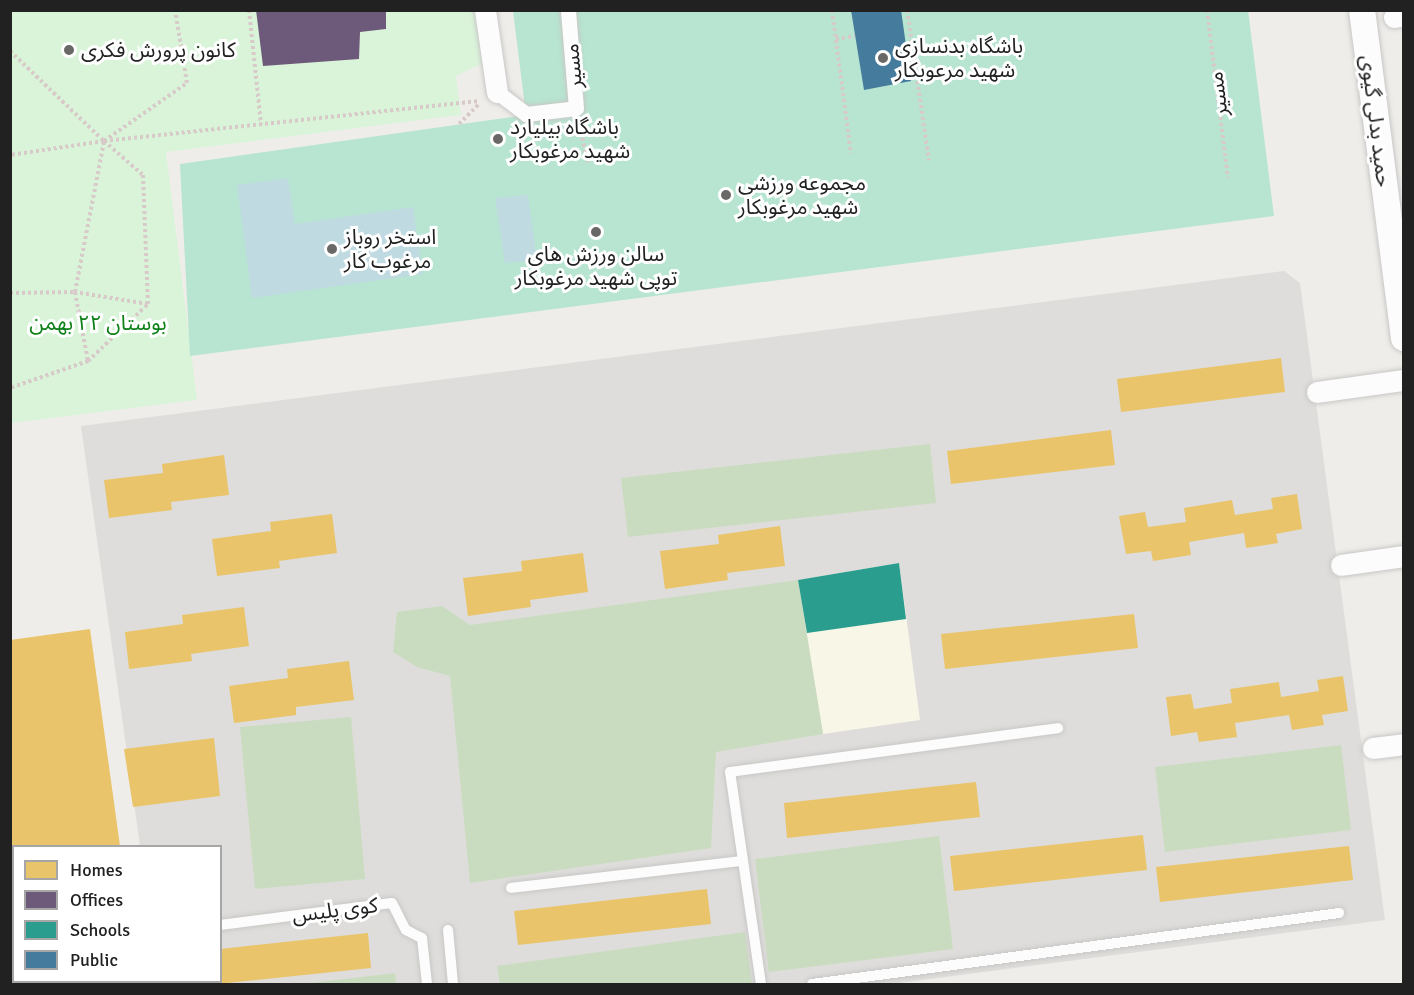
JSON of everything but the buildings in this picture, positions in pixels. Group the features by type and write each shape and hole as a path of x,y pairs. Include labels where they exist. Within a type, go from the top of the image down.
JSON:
{"street":[{"path":"485,10 489,97"},
{"name":"مسیر","path":"489,97 526,114 576,108 568,10"},
{"name":"حمید بدلی گیوی","path":"1362,10 1395,202 1404,338"},
{"path":"1317,392 1404,380"},
{"path":"1341,565 1404,556"},
{"path":"1373,748 1404,744"}],"lane":[{"path":"761,984 741,861 730,772 1058,728"},
{"path":"511,888 741,861"},
{"name":"کوی پلیس","path":"222,926 392,903 406,930 422,938 427,984"},
{"path":"812,984 1339,913"},
{"path":"448,930 453,984"}],"path":[{"path":"88,361 75,291 104,141 187,83 175,10"},
{"path":"249,10 261,124"},
{"path":"832,10 851,154"},
{"path":"907,10 929,160"},
{"name":"مسیر","path":"1208,10 1228,178"},
{"path":"836,39 855,36"},
{"path":"10,51 143,175 148,304 88,361 10,388"},
{"path":"10,155 104,141 489,97"},
{"path":"459,124 489,97"},
{"path":"576,108 587,162"},
{"path":"10,293 75,291 148,304"}],"shaded area":[{"path":"1284,271 1300,283 1385,920 891,984 160,984 222,983 222,845 140,845 81,426"},
{"path":"899,563 920,720 823,734 798,580"}],"green space":[{"name":"مجموعه ورزشی شهید مرغوبکار","path":"1248,10 1274,216 190,356 180,164 526,115 513,11"},
{"name":"بوستان ۲۲ بهمن","path":"10,11 478,11 485,62 456,76 461,115 166,152 197,400 11,423"},
{"path":"930,444 936,503 628,537 621,478"},
{"path":"798,580 823,734 716,752 711,848 470,883 450,676 417,667 393,652 397,612 442,606 470,625"},
{"path":"351,717 365,879 255,889 240,727"},
{"path":"1341,745 1351,830 1165,852 1155,767"},
{"path":"939,836 953,949 769,972 755,859"},
{"path":"745,932 752,984 500,984 497,966"},
{"path":"395,973 396,984 302,984"}],"water":[{"name":"استخر روباز مرغوب کار","path":"288,178 295,224 413,207 423,274 252,298 237,185"},
{"path":"528,195 537,260 505,263 495,198"}],"place":[{"name":"کانون پرورش فکری","path":"69,50"},
{"name":"باشگاه بدنسازی شهید مرعوبکار","path":"883,58"},
{"name":"باشگاه بیلیارد شهید مرغوبکار","path":"498,139"},
{"name":"مجموعه ورزشی شهید مرغوبکار","path":"726,195"},
{"name":"سالن ورزش های توپی شهید مرغوبکار","path":"596,232"},
{"name":"استخر روباز مرغوب کار","path":"332,249"}]}
